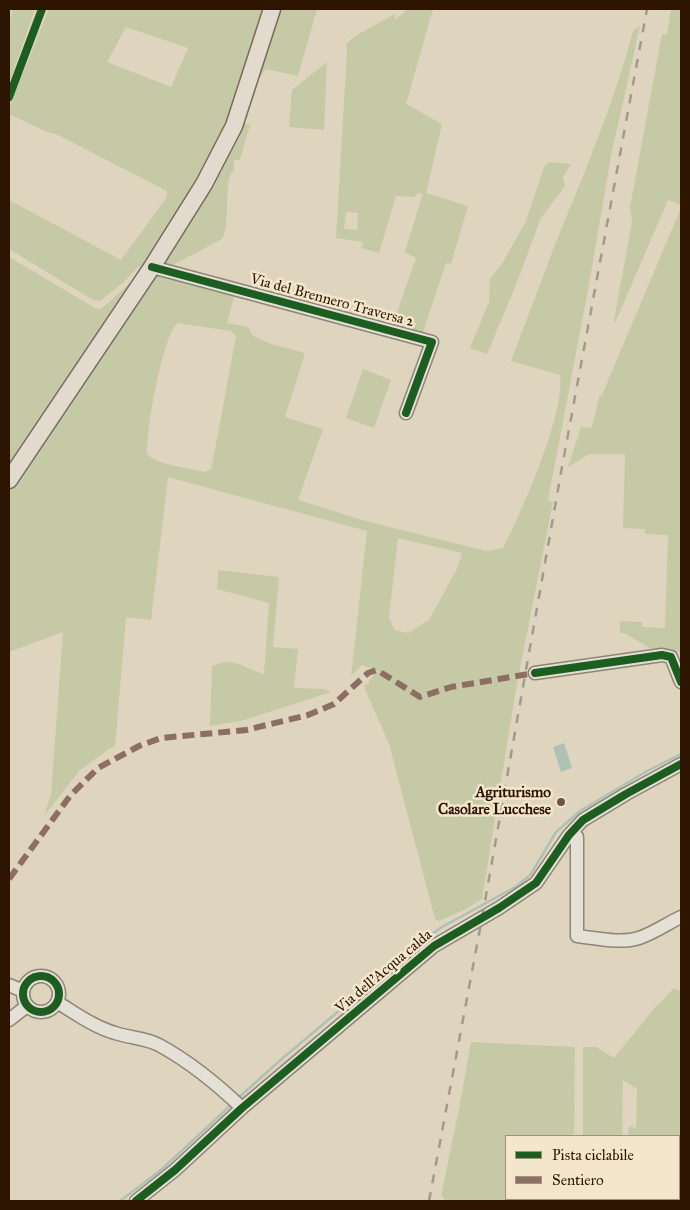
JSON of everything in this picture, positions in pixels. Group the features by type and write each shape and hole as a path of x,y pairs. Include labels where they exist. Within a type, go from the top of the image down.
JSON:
{"main road":[{"path":"9,480 152,267 204,184 228,140 272,9"}],"street":[{"name":"Via del Brennero Traversa 2","path":"152,267 432,342 406,412"},
{"path":"535,673 662,655 671,657 681,682"},
{"name":"Via dell'Acqua calda","path":"136,1201 175,1170 237,1103 434,946 500,908 535,883 573,831 584,820 626,794 681,764"},
{"path":"573,831 577,838 577,936 632,940 640,938 681,916"},
{"path":"35,977 47,977 57,985 59,997 57,1002 49,1011 31,1010 24,1001 23,991 25,985 35,977"},
{"path":"9,985 23,991"},
{"path":"57,1002 91,1022 115,1033 142,1038 159,1045 211,1079 237,1103"},
{"path":"9,1020 27,1006"}],"green space":[{"path":"13,9 35,9 9,83 9,22"},
{"path":"49,9 266,9 233,111 197,184 147,264 138,267 125,281 100,301 93,300 9,249 9,200 121,260 167,197 167,191 56,134 47,132 9,114 9,108","holes":["126,27 188,48 171,87 107,62"]},
{"path":"279,9 317,9 298,76 266,69 259,78 259,69"},
{"path":"408,9 433,9 406,104 442,124 426,193 468,206 451,264 446,263 422,335 392,327 416,258 405,252 423,193 417,194 414,197 396,196 379,253 361,248 363,242 336,238 346,44 355,36 395,14 395,20","holes":["346,212 358,213 357,230 344,229"]},
{"path":"671,9 681,9 681,205 668,200 615,323 632,222 630,207 662,34 667,35"},
{"path":"640,26 611,156 588,290 548,500 553,502 517,683 482,899 466,909 439,921 435,919 389,744 364,687 378,671 362,665 351,676 367,531 168,477 151,620 126,617 115,747 109,749 80,770 44,816 51,794 63,632 9,652 9,491 152,275 156,274 235,293 227,323 248,327 253,336 271,344 305,353 285,417 323,429 298,500 369,522 486,551 503,548 531,488 549,437 560,391 560,375 511,361 607,115 633,31","holes":["177,323 231,331 236,336 212,466 211,469 205,472 158,461 147,454 149,425 160,366 171,333","398,538 462,553 457,569 429,620 408,633 395,630 389,618"]},
{"path":"327,62 324,130 289,127 292,90"},
{"path":"242,122 250,125 240,160 234,160 234,170 228,182 226,222 222,239 173,265 165,264 164,261"},
{"path":"550,162 571,164 563,177 565,186 541,218 487,354 470,348 489,302 490,279 503,262 525,223 545,165"},
{"path":"681,208 681,652 654,654 650,648 624,633 620,633 620,621 642,622 642,627 665,628 668,535 645,534 645,529 623,528 625,454 589,454 568,467 581,427 592,428 599,397 602,395"},
{"path":"9,257 95,308 101,309 140,274 9,471"},
{"path":"363,369 391,380 374,428 346,418"},
{"path":"218,570 279,577 273,647 298,649 294,688 324,689 331,692 241,721 210,726 212,666 226,662 238,664 264,674 269,603 217,589"},
{"path":"674,988 681,992 680,1156 680,1135 628,1135 629,1126 636,1128 637,1089 623,1080 622,1135 583,1135 583,1047 596,1047 614,1058 653,1010"},
{"path":"471,1042 575,1047 574,1133 572,1135 505,1135 505,1200 547,1201 446,1201 441,1196"}],"shaded area":[{"path":"564,743 572,768 561,772 553,747"}],"waterway":[{"path":"237,1099 422,941 442,927 517,886 531,874 556,832 580,811 647,771 681,754"},
{"path":"120,1201 161,1170 231,1105"}],"railway":[{"path":"429,1201 647,9"}],"marked path":[{"path":"9,879 70,796 98,768 139,746 161,738 246,730 308,715 334,704 368,673 377,670 420,697 451,687 535,673"}],"cycle path":[{"path":"9,97 42,9"},
{"path":"152,267 432,342 406,413"},
{"path":"535,673 662,655 671,657 681,682"},
{"path":"136,1201 175,1170 242,1108 434,946 499,908 536,883 569,835 583,820 681,764"},
{"path":"41,976 48,977 54,981 58,987 59,994 58,1001 54,1007 48,1011 41,1012 34,1011 28,1007 24,1001 23,994 24,987 28,981 34,977 41,976"}],"place":[{"name":"Agriturismo Casolare Lucchese","path":"561,802"}]}
